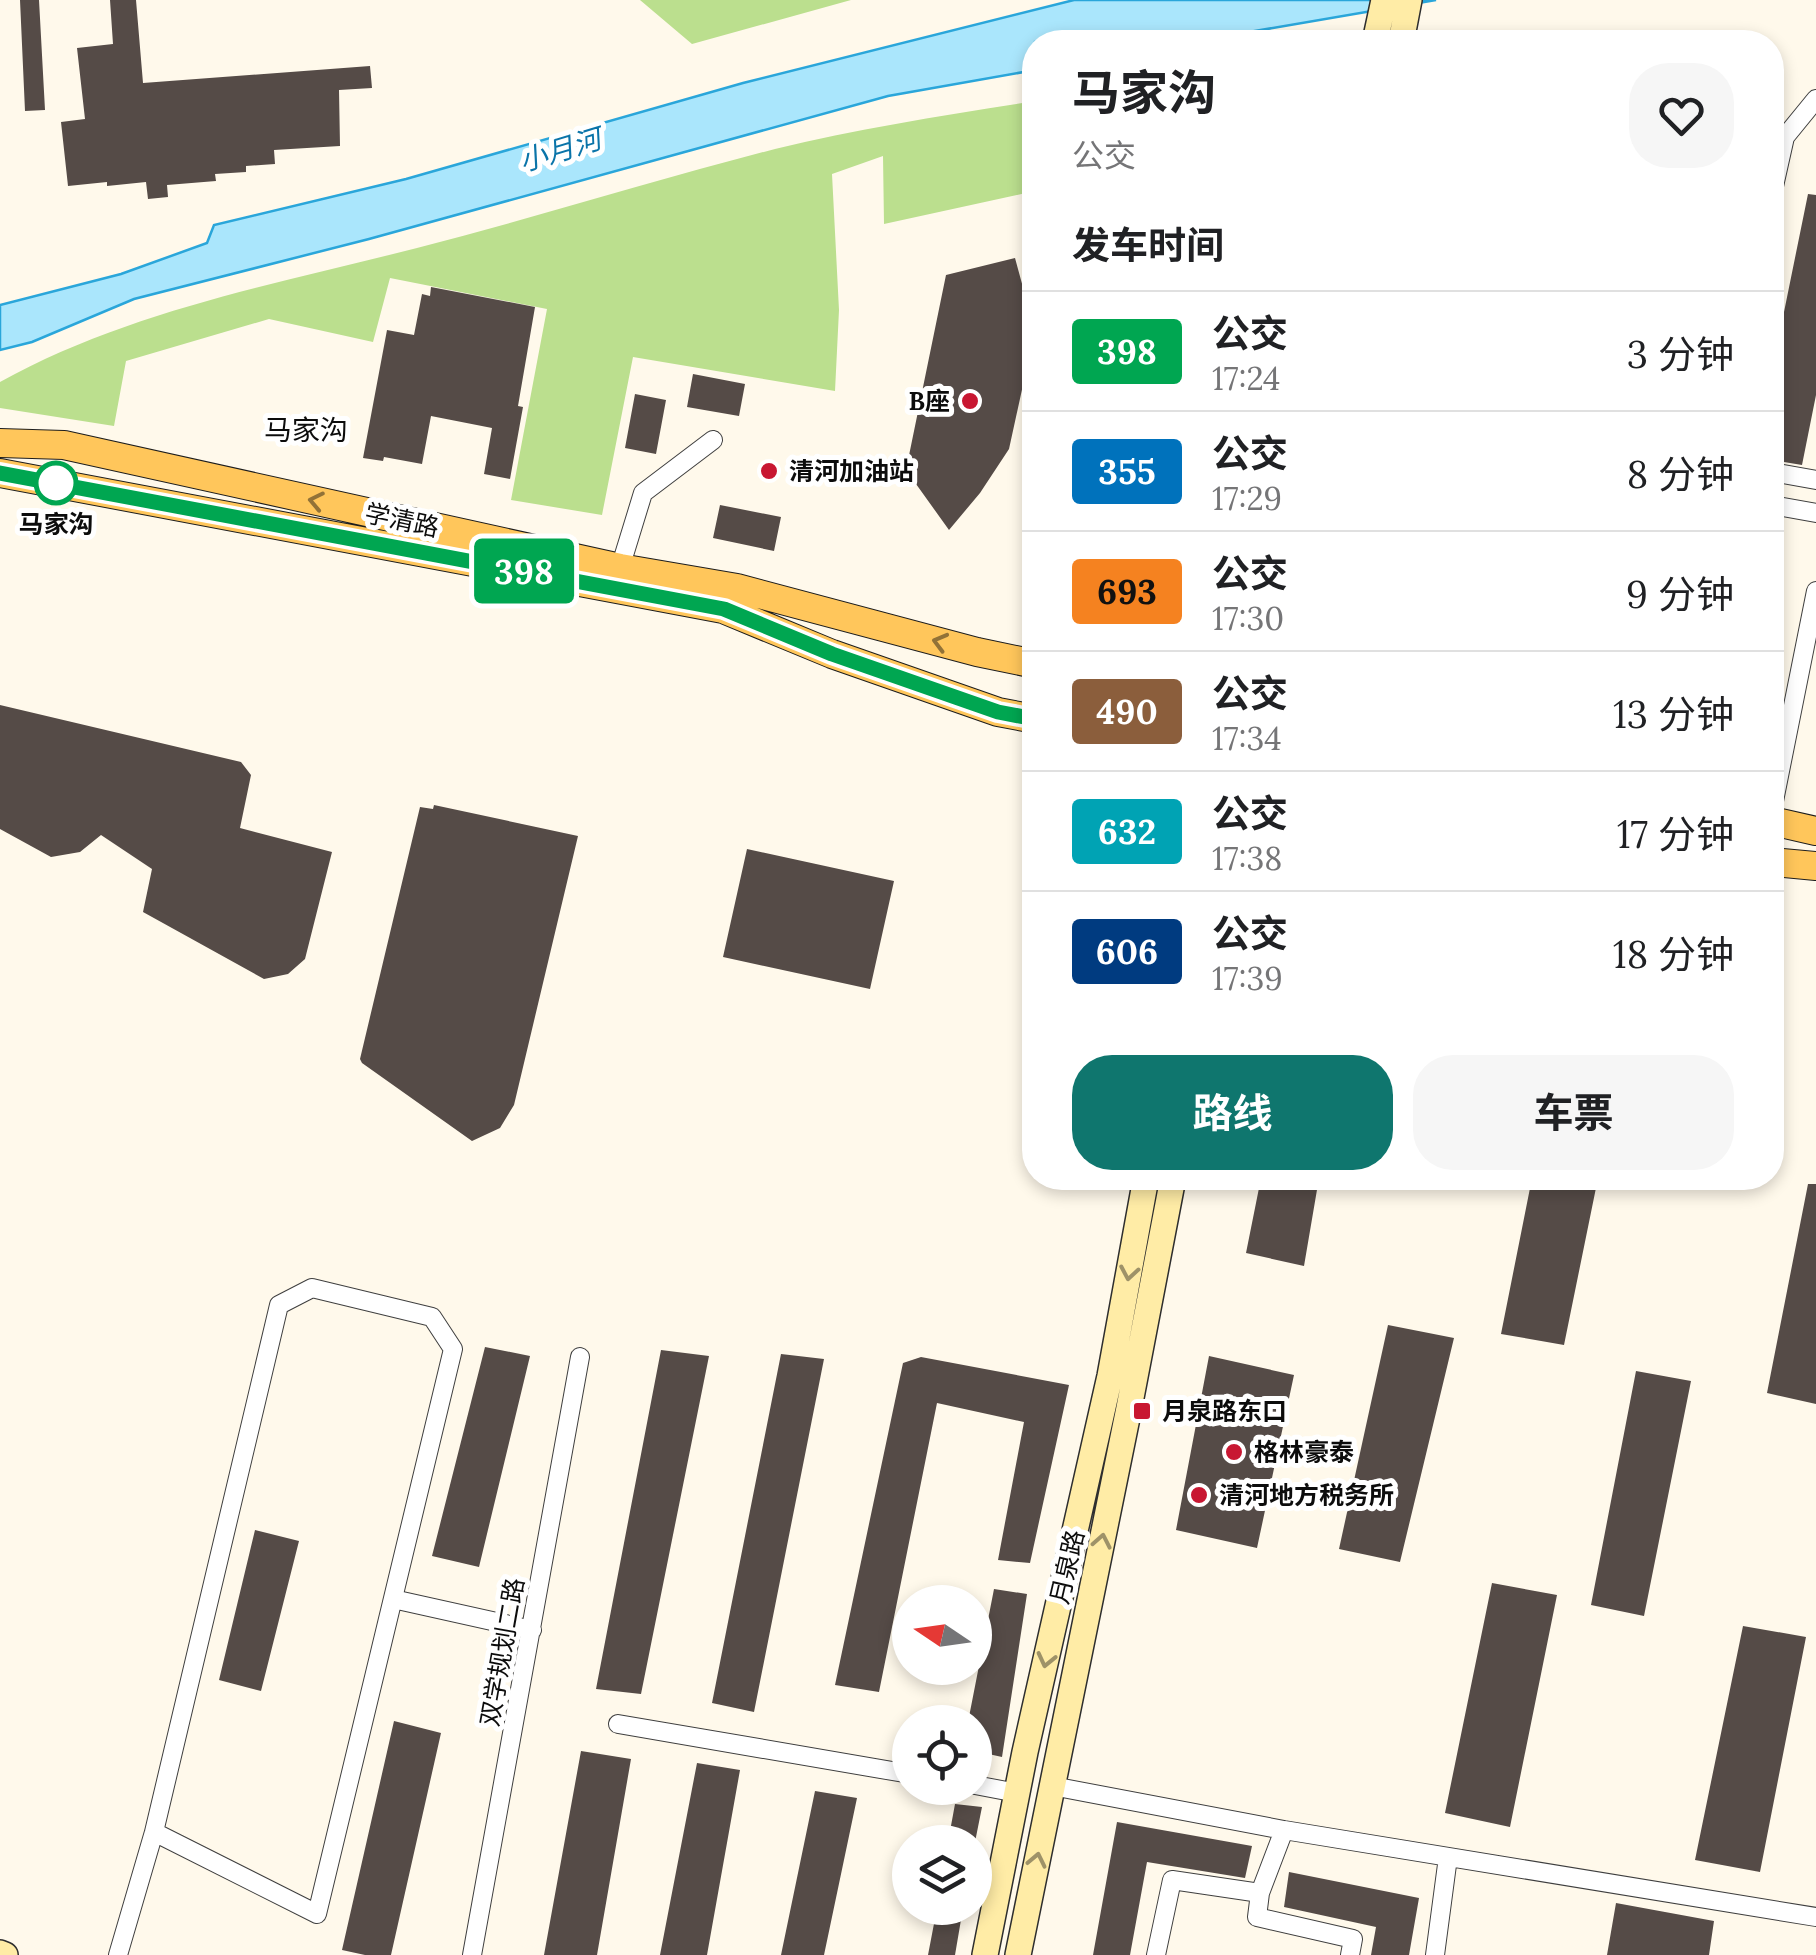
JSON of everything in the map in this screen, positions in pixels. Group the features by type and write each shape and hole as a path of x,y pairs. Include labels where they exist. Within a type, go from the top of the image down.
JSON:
{"main road":[{"path":"1378,30 1384,0"},
{"path":"1403,30 1409,0"},
{"name":"学清路","path":"0,443 64,446 620,568 736,588 1022,661"},
{"name":"学清路","path":"0,473 724,609 832,654 998,712 1022,717"},
{"path":"1784,824 1816,831"},
{"path":"1784,863 1816,866"},
{"name":"月泉路","path":"985,1955 1110,1376 1144,1190"},
{"name":"月泉路","path":"1018,1955 1171,1190"}],"street":[{"path":"1784,137 1816,99"},
{"path":"620,568 643,494 713,440"},
{"path":"1784,474 1816,480"},
{"path":"1784,507 1816,513"},
{"path":"1784,751 1816,591"},
{"path":"118,1955 154,1832 278,1305 312,1288 432,1317 453,1349 317,1914 154,1832"},
{"name":"双学规划二路","path":"472,1955 580,1357"},
{"path":"393,1599 532,1630"},
{"path":"618,1724 892,1771"},
{"path":"1052,1786 1284,1830 1816,1917"},
{"path":"992,1788 1017,1793"},
{"path":"1284,1830 1260,1893 1257,1917 1353,1939 1350,1955"},
{"path":"1435,1955 1448,1857"},
{"path":"1156,1955 1172,1880 1260,1893"}],"green space":[{"path":"640,0 851,0 692,44"},
{"path":"1022,103 1022,194 884,224 883,156 832,174 839,310 835,391 633,357 602,515 511,500 547,309 390,278 373,342 269,319 126,361 114,426 0,408 0,382 49,357 151,318 775,149"}],"water":[{"name":"小月河","path":"1074,0 1436,0 1261,30 1022,30 1022,72 888,96 369,239 134,299 32,342 0,350 0,305 121,274 207,243 214,225 406,179 743,83"}],"building":[{"path":"20,0 39,0 45,110 25,111"},
{"path":"110,0 136,0 143,83 370,66 372,88 339,90 340,146 274,150 275,164 246,166 246,172 215,174 216,181 167,185 168,197 148,199 146,182 68,186 61,122 85,119 77,48 113,44"},
{"path":"1808,194 1816,195 1816,395 1802,465 1784,462 1784,312"},
{"name":"B座","path":"1015,258 1022,284 1022,390 1009,449 949,530 906,470 946,275"},
{"path":"431,287 535,307 510,479 484,474 492,428 431,416 422,464 384,457 383,461 363,458 387,330 414,335 422,294 430,296"},
{"path":"693,374 745,384 739,416 687,407"},
{"path":"635,394 666,400 656,454 625,448"},
{"path":"720,505 781,517 774,551 713,538"},
{"path":"0,705 241,762 251,775 240,828 332,852 305,959 288,974 264,979 143,912 152,869 101,835 80,852 51,857 0,829"},
{"path":"434,805 578,836 514,1105 500,1128 472,1141 360,1059 420,807 433,809"},
{"path":"747,849 894,881 870,989 723,957"},
{"path":"1808,1184 1816,1184 1816,1404 1767,1393"},
{"path":"1259,1190 1317,1190 1304,1266 1246,1253"},
{"path":"1530,1190 1596,1190 1564,1345 1501,1334"},
{"path":"1388,1325 1454,1338 1400,1562 1339,1549"},
{"path":"485,1347 530,1356 479,1567 432,1556"},
{"path":"661,1350 709,1356 641,1694 596,1689"},
{"path":"781,1354 824,1359 754,1712 712,1703"},
{"name":"格林豪泰","path":"1209,1356 1294,1375 1257,1548 1176,1530"},
{"path":"921,1357 1069,1385 1030,1563 998,1560 1024,1422 937,1403 900,1585 892,1585 892,1627 879,1692 835,1685 903,1363"},
{"path":"1636,1371 1691,1381 1644,1616 1591,1605"},
{"path":"255,1530 299,1541 261,1691 219,1680"},
{"path":"1492,1583 1557,1595 1510,1827 1445,1813"},
{"path":"994,1589 1027,1594 1002,1757 992,1755 992,1705 971,1705 975,1685 992,1685"},
{"path":"1743,1626 1806,1637 1760,1872 1695,1860"},
{"path":"394,1721 441,1733 391,1955 365,1955 342,1950"},
{"path":"581,1751 631,1759 597,1955 544,1955"},
{"path":"697,1763 740,1770 707,1955 660,1955"},
{"path":"815,1791 857,1798 824,1955 781,1955"},
{"path":"955,1805 982,1807 978,1825 951,1825"},
{"path":"1117,1822 1252,1846 1245,1878 1147,1862 1130,1955 1093,1955"},
{"path":"1289,1872 1419,1898 1409,1955 1371,1955 1376,1927 1284,1907"},
{"path":"1616,1903 1714,1921 1709,1955 1607,1955"},
{"path":"934,1925 960,1925 955,1955 928,1955"}],"bus line":[{"name":"398","path":"0,473 724,609 832,654 998,712 1022,717"}],"place":[{"name":"B座","path":"970,401"},
{"name":"清河加油站","path":"769,471"},
{"name":"马家沟","path":"56,483"},
{"name":"月泉路东口","path":"1142,1411"},
{"name":"格林豪泰","path":"1234,1452"},
{"name":"清河地方税务所","path":"1199,1495"}],"district":[{"name":"马家沟","path":"306,430"}]}
